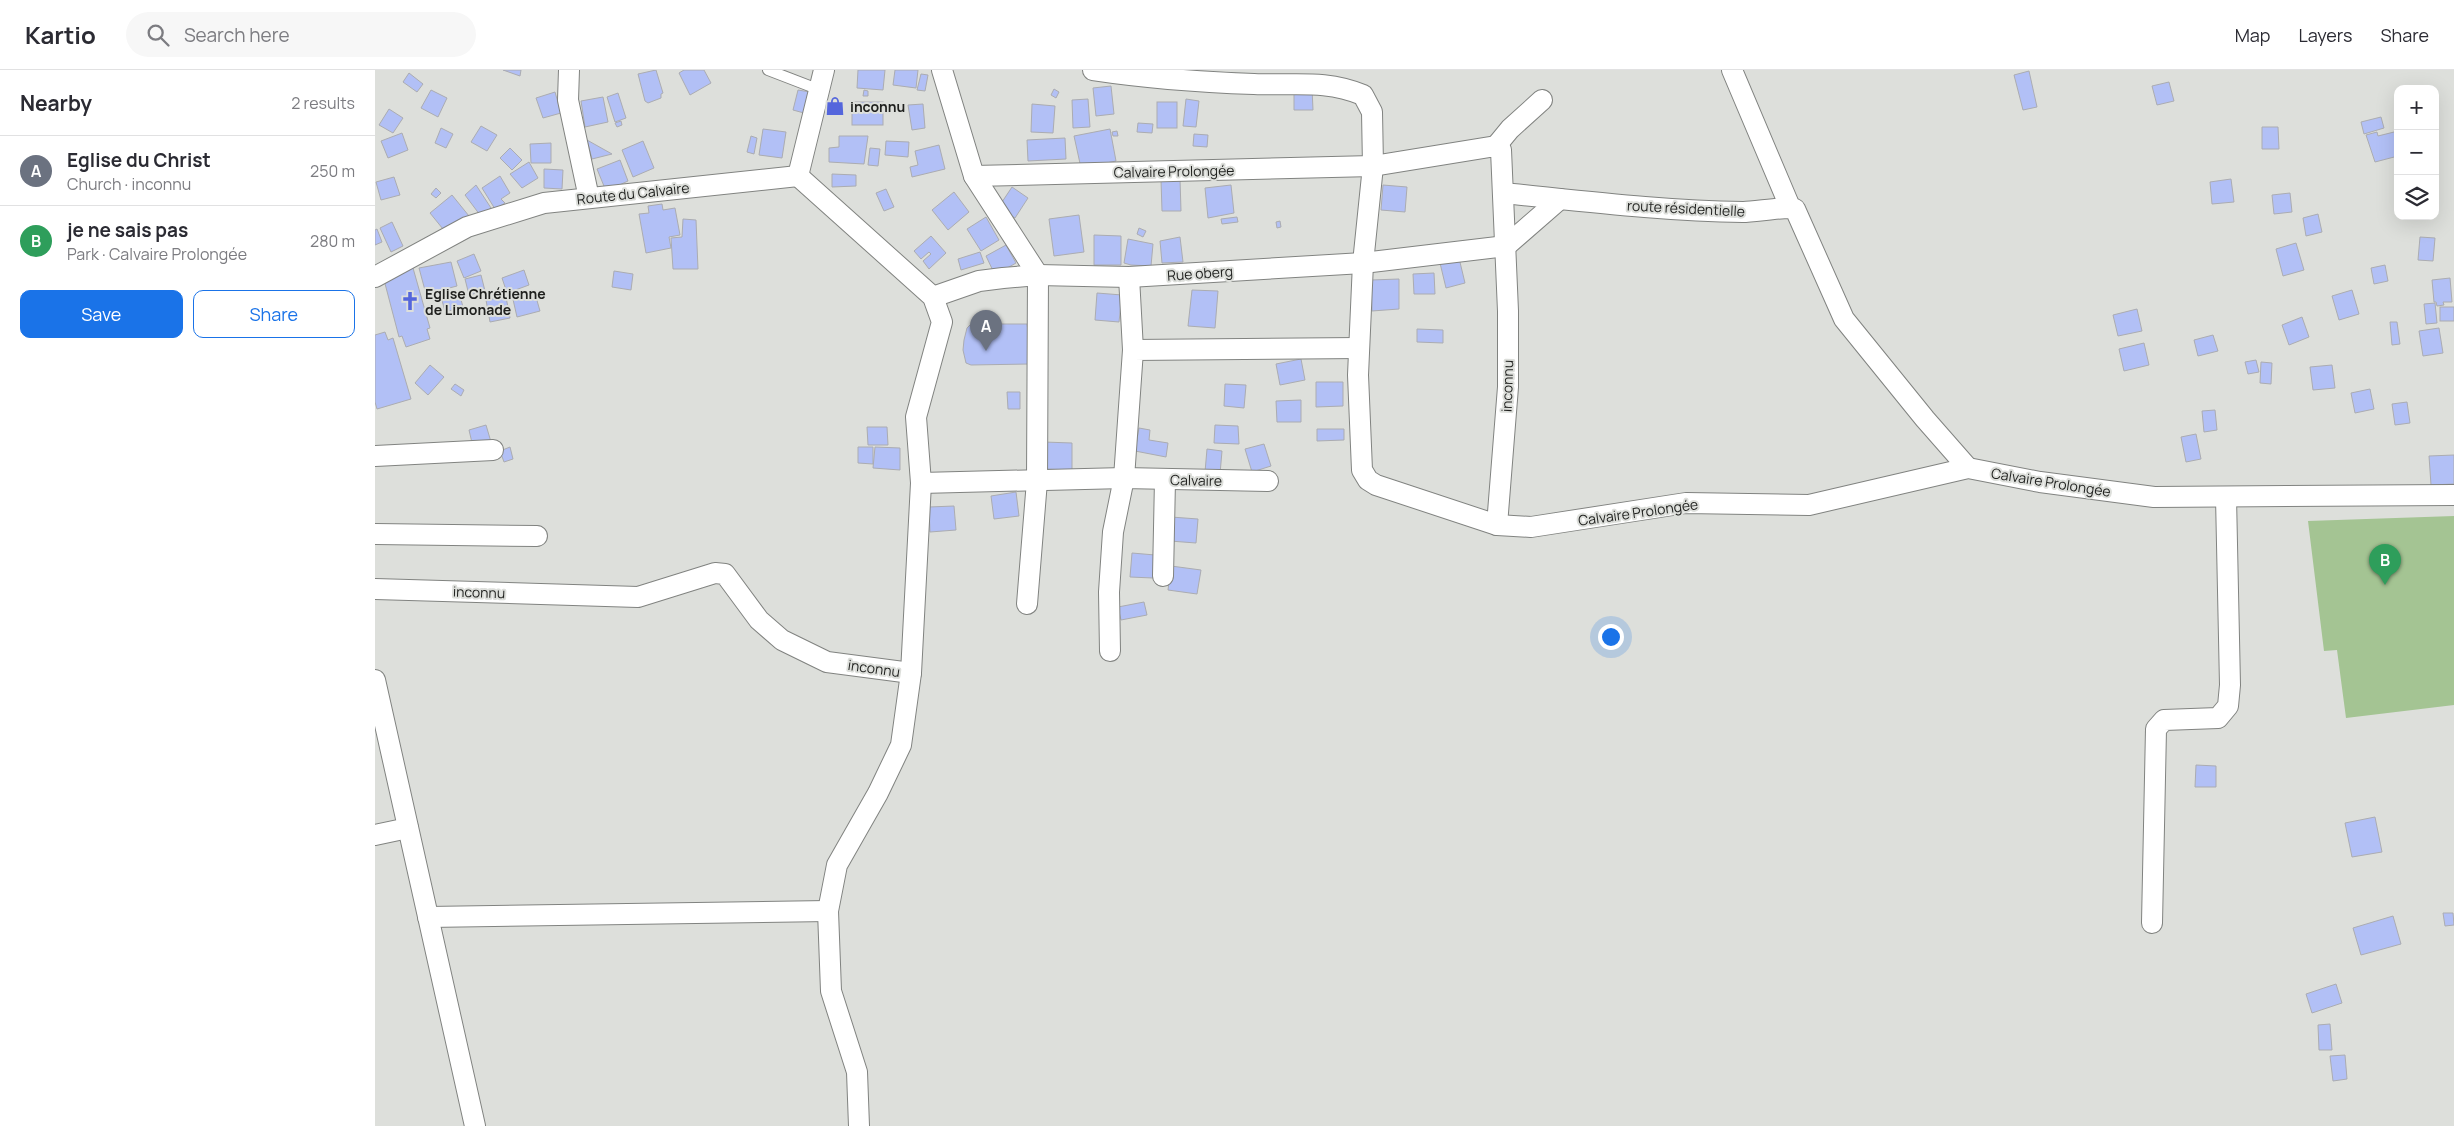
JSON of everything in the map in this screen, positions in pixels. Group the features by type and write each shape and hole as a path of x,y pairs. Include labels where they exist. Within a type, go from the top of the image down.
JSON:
{"street":[{"path":"569,70 568,100 589,198"},
{"path":"798,176 824,70"},
{"path":"943,70 974,176 1038,275 1037,481 1027,604"},
{"path":"1093,70 1130,73"},
{"path":"1732,70 1790,207 1795,209 1844,319 1968,468"},
{"name":"Calvaire Prolongée","path":"1130,73 1257,84 1315,83 1346,88 1363,95 1372,112 1373,166 1363,263 1358,375 1362,470 1368,480 1376,485 1497,525 1531,527 1687,503 1809,505 1968,468 2040,482 2154,498 2454,495"},
{"path":"1373,166 1496,146 1510,129 1542,100"},
{"name":"inconnu","path":"1496,146 1501,150 1506,246 1508,387 1497,525"},
{"name":"Calvaire Prolongée","path":"974,176 1373,166"},
{"name":"Route du Calvaire","path":"375,277 467,227 544,202 798,176"},
{"name":"inconnu","path":"375,589 638,597 715,573 725,574 733,581 759,620 781,640 827,662 911,673 921,482 916,417 942,322 933,297 798,176"},
{"name":"route résidentielle","path":"1503,193 1691,211 1761,212 1790,207"},
{"path":"1363,263 1506,246 1560,199"},
{"name":"Rue oberg","path":"1038,275 1129,277 1363,263"},
{"path":"933,297 979,280 1038,275"},
{"path":"1110,651 1109,592 1113,532 1124,478 1133,350 1129,277"},
{"path":"1133,350 1175,352 1359,348"},
{"path":"375,456 493,450"},
{"name":"Calvaire","path":"1037,481 1124,478 1268,481"},
{"path":"1163,576 1165,480"},
{"path":"921,482 1037,481"},
{"path":"2152,924 2156,728 2164,720 2218,718 2228,706 2230,685 2226,497"},
{"path":"375,534 537,536"},
{"path":"859,1126 857,1072 831,991 828,911 837,865 878,793 901,746 911,673"},
{"path":"375,680 475,1126"},
{"path":"375,835 408,828"},
{"path":"428,917 828,911"}],"lane":[{"path":"768,70 820,90"}],"green space":[{"path":"2454,516 2454,705 2346,718 2337,650 2324,651 2308,521"}],"building":[{"path":"503,70 521,70 520,76"},
{"path":"656,70 663,93 661,98 648,103 645,101 638,74"},
{"path":"684,70 704,70 711,83 690,95 679,73"},
{"path":"858,70 885,70 883,90 857,88"},
{"path":"895,70 918,70 916,88 893,85"},
{"path":"2029,71 2037,107 2023,110 2014,75"},
{"path":"409,73 423,84 417,92 403,82"},
{"path":"921,74 928,75 925,91 917,90"},
{"path":"2169,82 2174,101 2157,105 2152,86"},
{"path":"1111,86 1114,114 1096,116 1093,88"},
{"path":"1294,88 1312,88 1313,110 1294,110"},
{"path":"1054,89 1059,92 1056,98 1051,95"},
{"path":"431,90 447,98 438,117 421,108"},
{"path":"798,90 810,92 804,113 793,110"},
{"path":"864,90 868,91 868,96 863,96"},
{"path":"555,92 561,113 543,118 536,98"},
{"path":"618,93 626,118 615,122 607,97"},
{"path":"603,97 608,122 585,127 581,101"},
{"path":"1088,99 1090,127 1073,128 1072,100"},
{"path":"1186,99 1199,101 1196,127 1183,126"},
{"path":"852,102 883,102 883,125 852,125"},
{"path":"1157,102 1177,102 1177,128 1157,128"},
{"path":"923,104 925,128 912,130 908,105"},
{"path":"1032,104 1055,106 1053,133 1031,132"},
{"path":"389,109 403,118 393,133 379,125"},
{"path":"2381,117 2384,128 2364,134 2361,122"},
{"path":"621,121 622,125 617,127 615,123"},
{"path":"1138,123 1153,124 1152,133 1137,132"},
{"path":"481,126 497,135 487,151 471,142"},
{"path":"2262,127 2278,127 2279,149 2262,149"},
{"path":"441,128 453,134 446,148 435,143"},
{"path":"763,129 786,132 782,158 759,155"},
{"path":"1110,129 1116,161 1081,168 1074,136"},
{"path":"1117,131 1118,136 1113,136 1112,132"},
{"path":"2377,132 2378,136 2394,132 2394,157 2375,162 2366,135"},
{"path":"402,133 408,150 388,158 381,141"},
{"path":"1194,134 1208,135 1207,147 1193,146"},
{"path":"751,136 757,138 754,154 747,152"},
{"path":"839,136 868,136 864,164 829,162 829,148 839,147"},
{"path":"1065,138 1066,159 1028,161 1027,140"},
{"path":"587,140 612,154 592,159"},
{"path":"643,141 654,168 633,177 622,150"},
{"path":"886,141 909,142 908,157 885,155"},
{"path":"551,143 551,163 531,163 530,144"},
{"path":"939,145 945,169 912,177 910,167 918,165 915,151"},
{"path":"510,148 522,160 512,170 500,158"},
{"path":"870,148 880,149 878,166 868,165"},
{"path":"620,160 628,181 606,191 597,169"},
{"path":"529,162 538,178 522,188 510,174"},
{"path":"544,169 563,170 562,189 544,188"},
{"path":"832,174 856,175 856,186 832,187"},
{"path":"500,176 510,193 501,199 505,203 495,209 482,188"},
{"path":"394,177 400,195 381,200 376,182"},
{"path":"1180,179 1181,211 1162,211 1161,180"},
{"path":"2231,179 2234,202 2212,204 2210,182"},
{"path":"476,185 491,208 480,215 465,195"},
{"path":"1231,185 1234,213 1208,218 1205,188"},
{"path":"1383,185 1407,187 1405,212 1381,210"},
{"path":"1012,187 1028,198 1015,218 998,208"},
{"path":"436,188 441,193 436,198 431,194"},
{"path":"886,189 894,207 884,211 876,193"},
{"path":"954,192 969,212 948,230 932,210"},
{"path":"2290,193 2292,212 2274,214 2272,195"},
{"path":"452,195 469,216 447,234 430,213"},
{"path":"662,204 663,210 675,208 680,235 669,237 671,248 646,253 639,214 649,213 648,206"},
{"path":"2318,214 2322,232 2306,236 2303,218"},
{"path":"1079,215 1084,252 1054,256 1049,219"},
{"path":"986,217 999,240 981,251 967,229"},
{"path":"1237,217 1238,222 1222,224 1221,219"},
{"path":"683,219 696,220 698,269 673,269 671,238 682,237"},
{"path":"1280,221 1281,227 1277,228 1276,222"},
{"path":"392,222 403,246 391,252 380,228"},
{"path":"1139,228 1146,231 1143,237 1137,234"},
{"path":"377,229 382,242 375,245 375,230"},
{"path":"1094,235 1121,236 1121,265 1094,265"},
{"path":"931,236 946,253 929,269 923,261 931,254 929,252 921,259 914,251"},
{"path":"1180,237 1183,262 1162,263 1160,241"},
{"path":"2420,237 2435,238 2433,261 2418,260"},
{"path":"1128,239 1153,244 1151,266 1124,263"},
{"path":"2296,243 2304,270 2283,276 2276,249"},
{"path":"1006,245 1016,263 995,275 986,256"},
{"path":"980,252 984,263 961,270 958,259"},
{"path":"474,254 481,271 464,278 457,261"},
{"path":"1459,258 1465,283 1446,288 1440,263"},
{"path":"451,262 457,286 426,294 419,268"},
{"path":"2385,265 2388,281 2374,284 2371,268"},
{"path":"413,268 430,328 427,329 430,339 406,347 402,336 399,337 383,276"},
{"path":"524,270 529,285 507,293 502,278"},
{"path":"614,271 633,274 631,290 612,287"},
{"path":"1434,273 1435,294 1414,294 1413,274"},
{"path":"481,275 485,291 469,295 465,279"},
{"path":"2450,278 2452,302 2443,302 2444,305 2437,306 2436,302 2434,302 2432,280"},
{"path":"1399,279 1399,309 1372,311 1371,280"},
{"path":"534,290 540,311 517,317 512,295"},
{"path":"1192,290 1218,291 1215,328 1188,326"},
{"path":"2352,290 2359,314 2339,320 2332,296"},
{"path":"459,292 463,307 445,312 441,296"},
{"path":"1097,293 1122,295 1119,322 1095,320"},
{"path":"506,297 510,318 490,322 486,300"},
{"path":"2435,303 2437,323 2426,324 2424,304"},
{"path":"2440,307 2454,307 2454,321 2440,321"},
{"path":"2137,309 2142,331 2118,336 2113,315"},
{"path":"2302,317 2309,337 2289,345 2282,325"},
{"path":"2390,322 2397,322 2400,344 2392,345"},
{"path":"971,324 1027,324 1030,345 1029,364 971,365 966,363 963,350 964,340 967,328"},
{"path":"2439,328 2443,353 2423,356 2419,331"},
{"path":"1417,329 1443,330 1443,343 1417,342"},
{"path":"385,332 388,340 393,338 411,399 377,409 375,402 375,335"},
{"path":"2213,335 2218,351 2198,356 2194,340"},
{"path":"2144,343 2149,365 2124,371 2119,349"},
{"path":"1301,359 1305,380 1280,385 1276,364"},
{"path":"2256,360 2259,372 2248,374 2245,362"},
{"path":"2261,362 2272,363 2271,384 2260,383"},
{"path":"430,365 444,377 428,395 415,383"},
{"path":"2332,365 2335,388 2313,390 2310,367"},
{"path":"1316,382 1343,382 1343,406 1316,407"},
{"path":"455,384 464,390 461,396 451,389"},
{"path":"1225,384 1246,385 1244,408 1224,406"},
{"path":"2370,389 2374,409 2355,413 2351,393"},
{"path":"1007,392 1020,392 1020,409 1008,409"},
{"path":"1301,400 1301,422 1277,422 1276,401"},
{"path":"2407,402 2410,423 2395,425 2392,404"},
{"path":"2215,410 2217,430 2204,432 2202,411"},
{"path":"486,425 491,442 473,447 469,430"},
{"path":"1215,425 1238,426 1239,444 1214,443"},
{"path":"867,427 887,427 888,445 868,445"},
{"path":"1139,428 1150,430 1149,440 1168,443 1166,457 1135,451"},
{"path":"1317,429 1344,429 1344,440 1317,441"},
{"path":"2196,434 2201,459 2186,462 2181,437"},
{"path":"1044,442 1072,443 1072,470 1044,469"},
{"path":"1264,444 1271,466 1252,472 1245,449"},
{"path":"510,447 513,459 504,462 500,451"},
{"path":"858,447 873,447 873,464 858,463"},
{"path":"875,447 900,448 900,470 873,468"},
{"path":"1207,449 1222,451 1220,474 1205,472"},
{"path":"2454,455 2454,484 2431,485 2429,456"},
{"path":"1016,492 1019,516 994,519 991,496"},
{"path":"954,506 956,530 930,532 929,507"},
{"path":"1171,517 1198,519 1196,543 1170,541"},
{"path":"1132,553 1155,555 1153,578 1130,577"},
{"path":"1171,566 1201,570 1197,594 1168,590"},
{"path":"1144,602 1147,615 1121,620 1118,607"},
{"path":"2196,765 2216,766 2216,787 2195,787"},
{"path":"2375,817 2382,852 2352,857 2345,823"},
{"path":"2443,913 2453,913 2454,925 2445,926"},
{"path":"2393,916 2401,944 2361,955 2353,928"},
{"path":"2336,984 2342,1003 2312,1013 2306,994"},
{"path":"2330,1024 2332,1050 2319,1050 2318,1025"},
{"path":"2345,1055 2347,1079 2333,1081 2330,1056"}],"place":[{"name":"inconnu","path":"835,106"},
{"name":"Eglise Chrétienne de Limonade","path":"410,301"},
{"name":"Eglise du Christ","path":"986,351"},
{"name":"je ne sais pas","path":"2385,585"}]}
